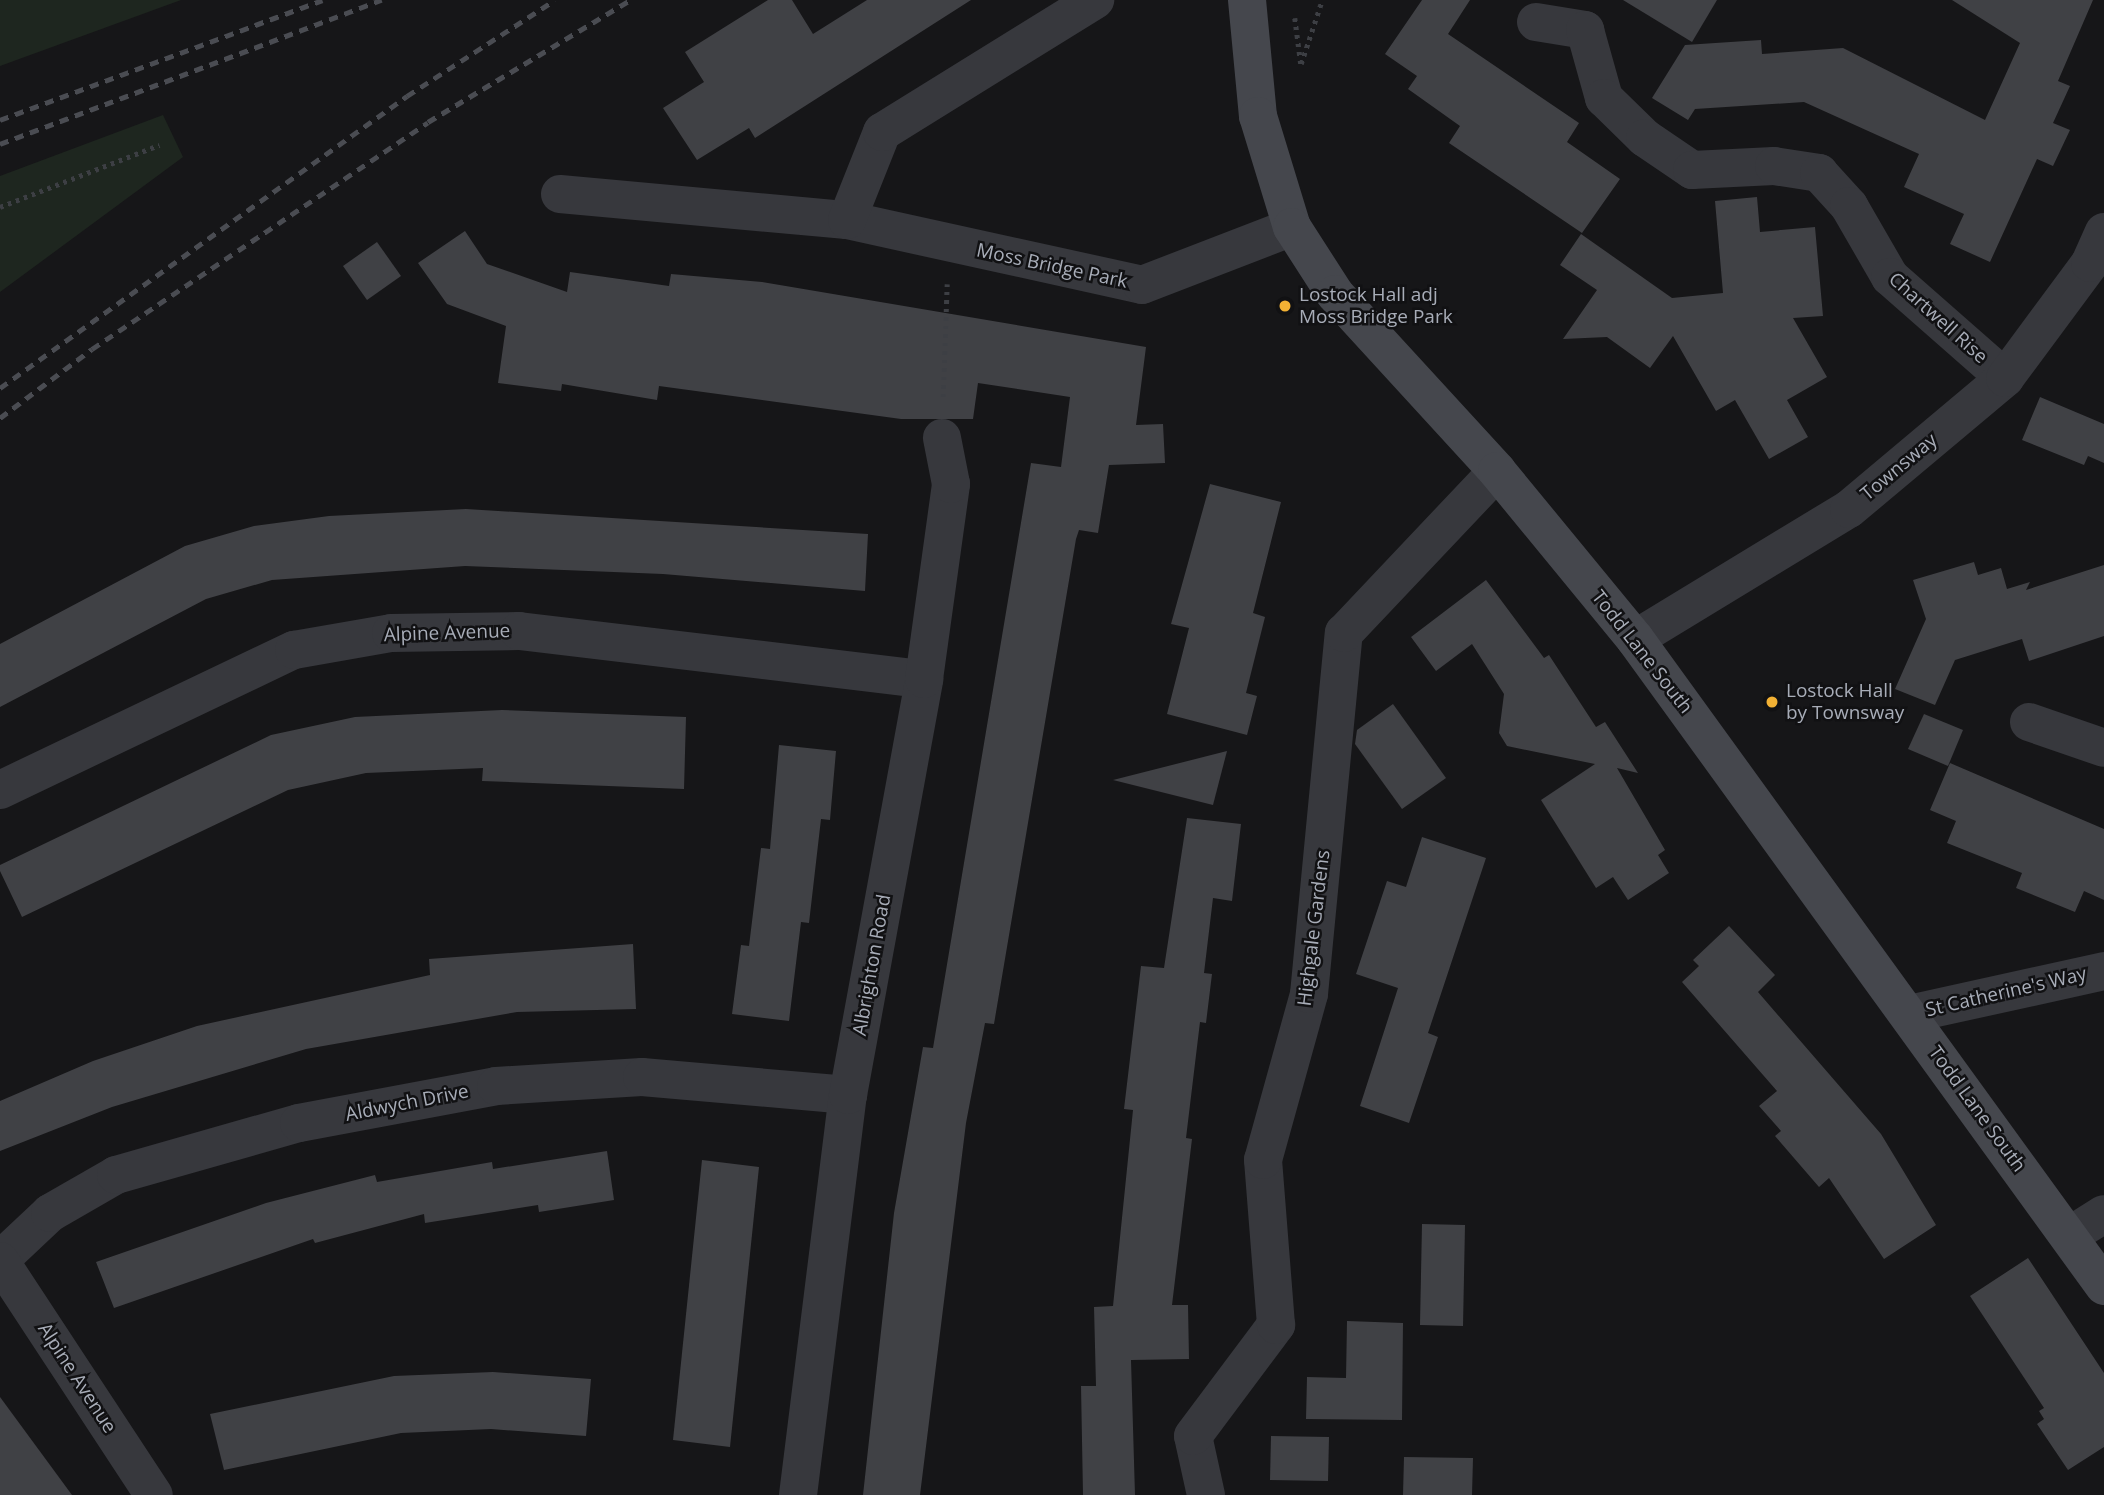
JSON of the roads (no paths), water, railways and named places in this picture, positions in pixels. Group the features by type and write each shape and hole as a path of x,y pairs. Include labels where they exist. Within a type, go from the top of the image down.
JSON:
{"street":[{"path":"847,220 881,132 1095,0"},
{"name":"Todd Lane South","path":"1247,0 1258,116 1292,227 1335,294 1497,471 1635,639 2104,1286"},
{"name":"Chartwell Rise","path":"1536,22 1585,30 1604,98 1646,138 1692,170 1774,166 1819,173 1849,206 1890,277 2005,378"},
{"name":"Moss Bridge Park","path":"560,194 847,220 1142,285 1292,227"},
{"name":"Townsway","path":"1635,639 1849,509 2005,378 2099,255"},
{"name":"Albrighton Road","path":"798,1495 848,1095 924,679 951,484 942,438"},
{"name":"Highgale Gardens","path":"1206,1495 1193,1436 1276,1325 1263,1160 1309,994 1344,633 1497,471"},
{"name":"Alpine Avenue","path":"0,790 294,650 391,633 519,631 924,679"},
{"path":"2029,722 2104,748"},
{"name":"St Catherine's Way","path":"1909,1014 2104,971"},
{"name":"Aldwych Drive","path":"0,1260 50,1213 116,1175 313,1121 496,1086 642,1077 848,1095"},
{"path":"2069,1236 2104,1214"},
{"name":"Alpine Avenue","path":"0,1260 154,1495"}],"railway":[{"path":"0,120 322,0"},
{"path":"0,144 382,0"},
{"path":"0,388 407,96 555,0"},
{"path":"0,418 92,349 428,122 630,0"}],"place":[{"name":"Lostock Hall adj Moss Bridge Park","path":"1285,306"},
{"name":"Lostock Hall by Townsway","path":"1772,702"}]}
